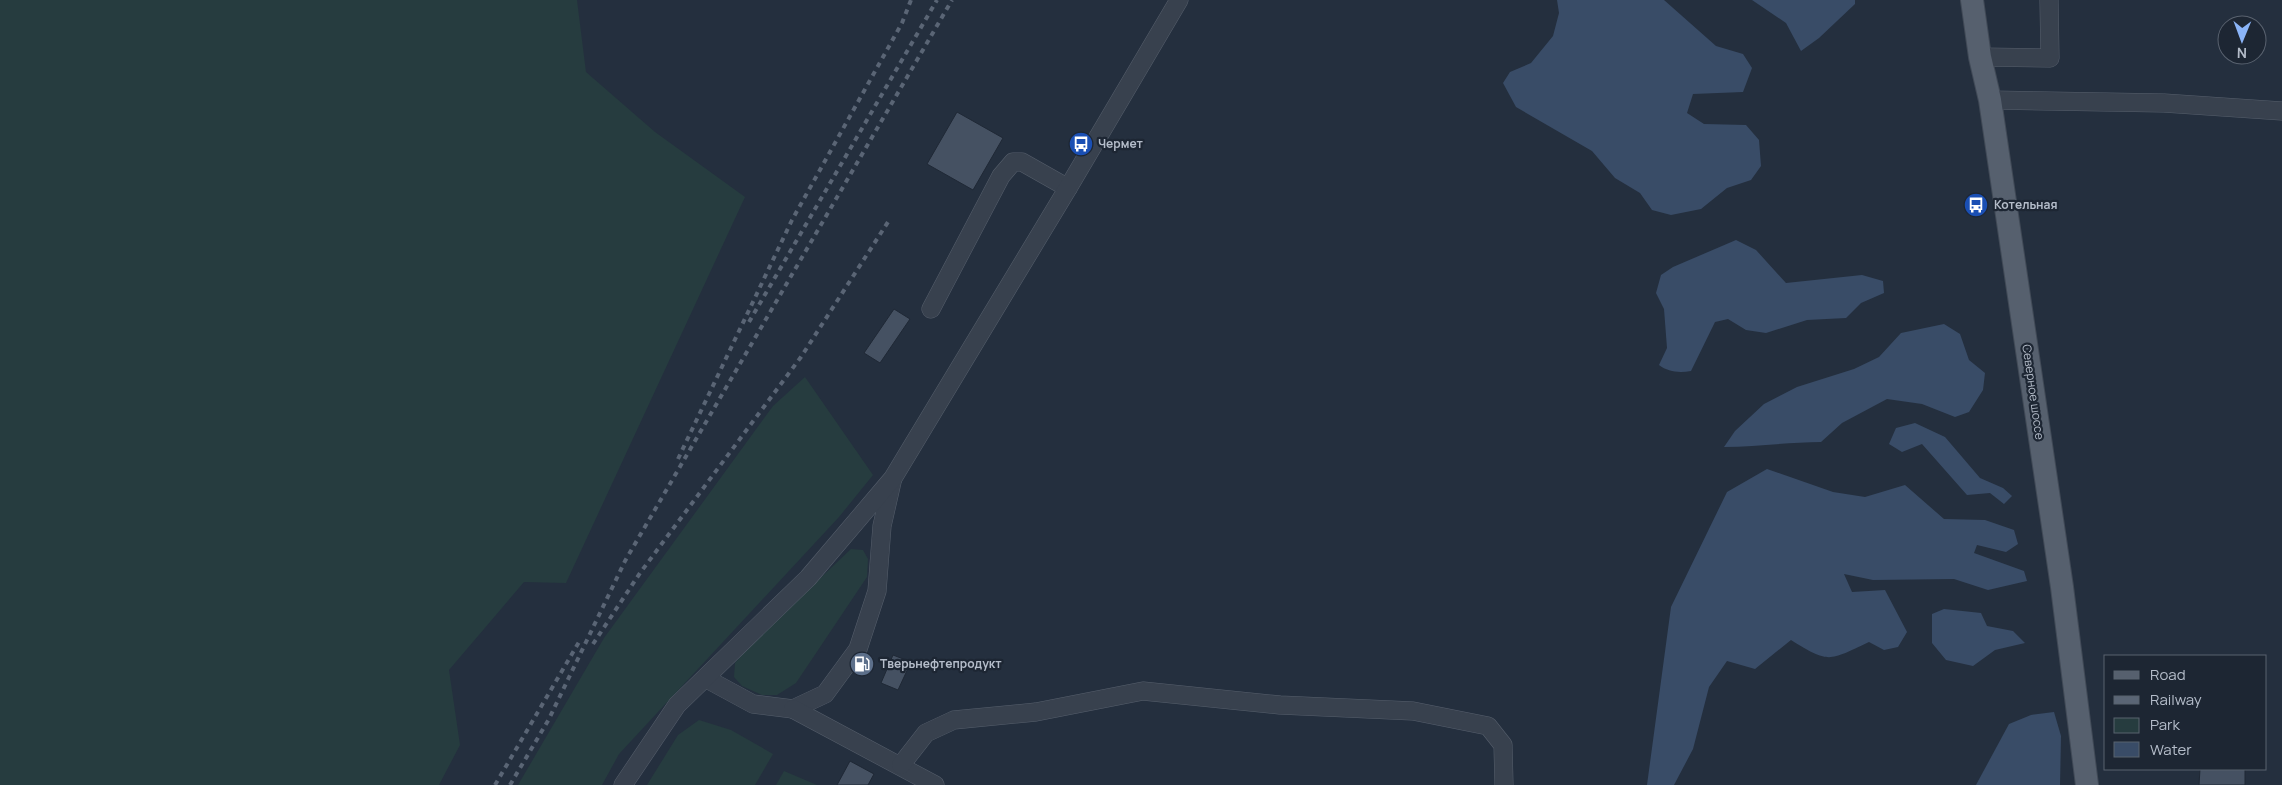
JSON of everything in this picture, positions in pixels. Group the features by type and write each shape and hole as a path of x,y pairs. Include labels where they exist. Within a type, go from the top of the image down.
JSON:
{"main road":[{"name":"Северное шоссе","path":"1972,0 1980,57 1990,100 2062,587 2087,785"}],"street":[{"path":"623,785 677,705 808,578 893,478 1179,0"},
{"path":"1980,57 2050,58 2049,0"},
{"path":"1990,100 2164,103 2282,111"},
{"path":"931,309 1001,176 1013,162 1022,162 1068,188"},
{"path":"793,709 825,694 858,649 877,591 882,526 893,478"},
{"path":"705,678 753,704 793,709 935,785"},
{"path":"900,765 926,733 954,720 1036,712 1143,691 1280,704 1413,711 1488,726 1503,745 1504,785"},
{"path":"2087,785 2094,785"}],"green space":[{"path":"0,0 577,0 586,72 655,132 745,197 566,583 524,582 449,670 460,745 439,785 0,785"},
{"path":"805,377 873,475 839,517 619,754 602,785 518,785 604,638 773,406"},
{"path":"851,549 863,550 868,559 867,577 796,683 777,695 762,695 742,686 734,677 735,663 755,640"},
{"path":"699,720 731,730 773,754 755,785 647,785 678,735"},
{"path":"784,771 817,785 776,785"}],"water":[{"path":"1557,0 1664,0 1716,46 1743,54 1752,68 1743,92 1693,94 1687,113 1704,124 1746,125 1759,140 1761,166 1751,180 1727,188 1701,209 1671,215 1652,210 1640,193 1615,178 1592,151 1516,107 1503,83 1510,72 1531,63 1553,36 1559,13"},
{"path":"1752,0 1855,0 1855,4 1819,38 1801,51 1786,23"},
{"path":"1736,240 1756,250 1786,283 1862,275 1883,281 1884,293 1861,303 1846,318 1807,320 1766,333 1746,330 1728,319 1715,322 1691,371 1674,371 1662,367 1659,365 1667,348 1664,309 1656,293 1661,275 1673,267"},
{"path":"1944,324 1960,334 1969,360 1985,373 1983,390 1969,412 1955,417 1922,404 1887,399 1842,423 1821,442 1724,447 1735,431 1764,404 1797,387 1854,369 1879,357 1901,333"},
{"path":"1915,423 1945,437 1980,478 2003,488 2012,496 2004,504 1990,493 1967,495 1922,444 1902,452 1889,444 1896,428"},
{"path":"1767,469 1833,492 1865,497 1905,485 1944,519 1985,520 2014,530 2018,544 2006,552 1977,545 1974,553 2024,571 2027,581 1988,590 1954,579 1873,580 1844,574 1852,592 1885,590 1907,632 1898,647 1884,650 1869,642 1837,656 1829,657 1814,653 1791,640 1755,669 1727,661 1709,687 1693,749 1674,785 1647,785 1671,607 1727,492"},
{"path":"1944,609 1981,613 1987,626 2013,631 2025,643 1995,650 1973,666 1946,660 1932,643 1932,614"},
{"path":"2054,712 2061,736 2060,785 1976,785 2009,724 2031,715"}],"building":[{"path":"957,112 1003,138 973,190 927,164"},
{"path":"894,309 910,319 880,363 864,353"},
{"path":"893,655 911,662 898,690 881,683"},
{"path":"850,761 874,774 868,785 837,785"},
{"path":"2200,770 2245,770 2245,785 2199,785"}],"railway":[{"path":"678,459 792,220 902,23 911,0"},
{"path":"749,322 937,0"},
{"path":"510,785 549,719 625,561 952,0"},
{"path":"593,644 640,573 801,357 888,222"},
{"path":"495,785 579,642"}],"place":[{"name":"Чермет","path":"1081,144"},
{"name":"Котельная","path":"1976,205"},
{"name":"Тверьнефтепродукт","path":"862,664"}]}
